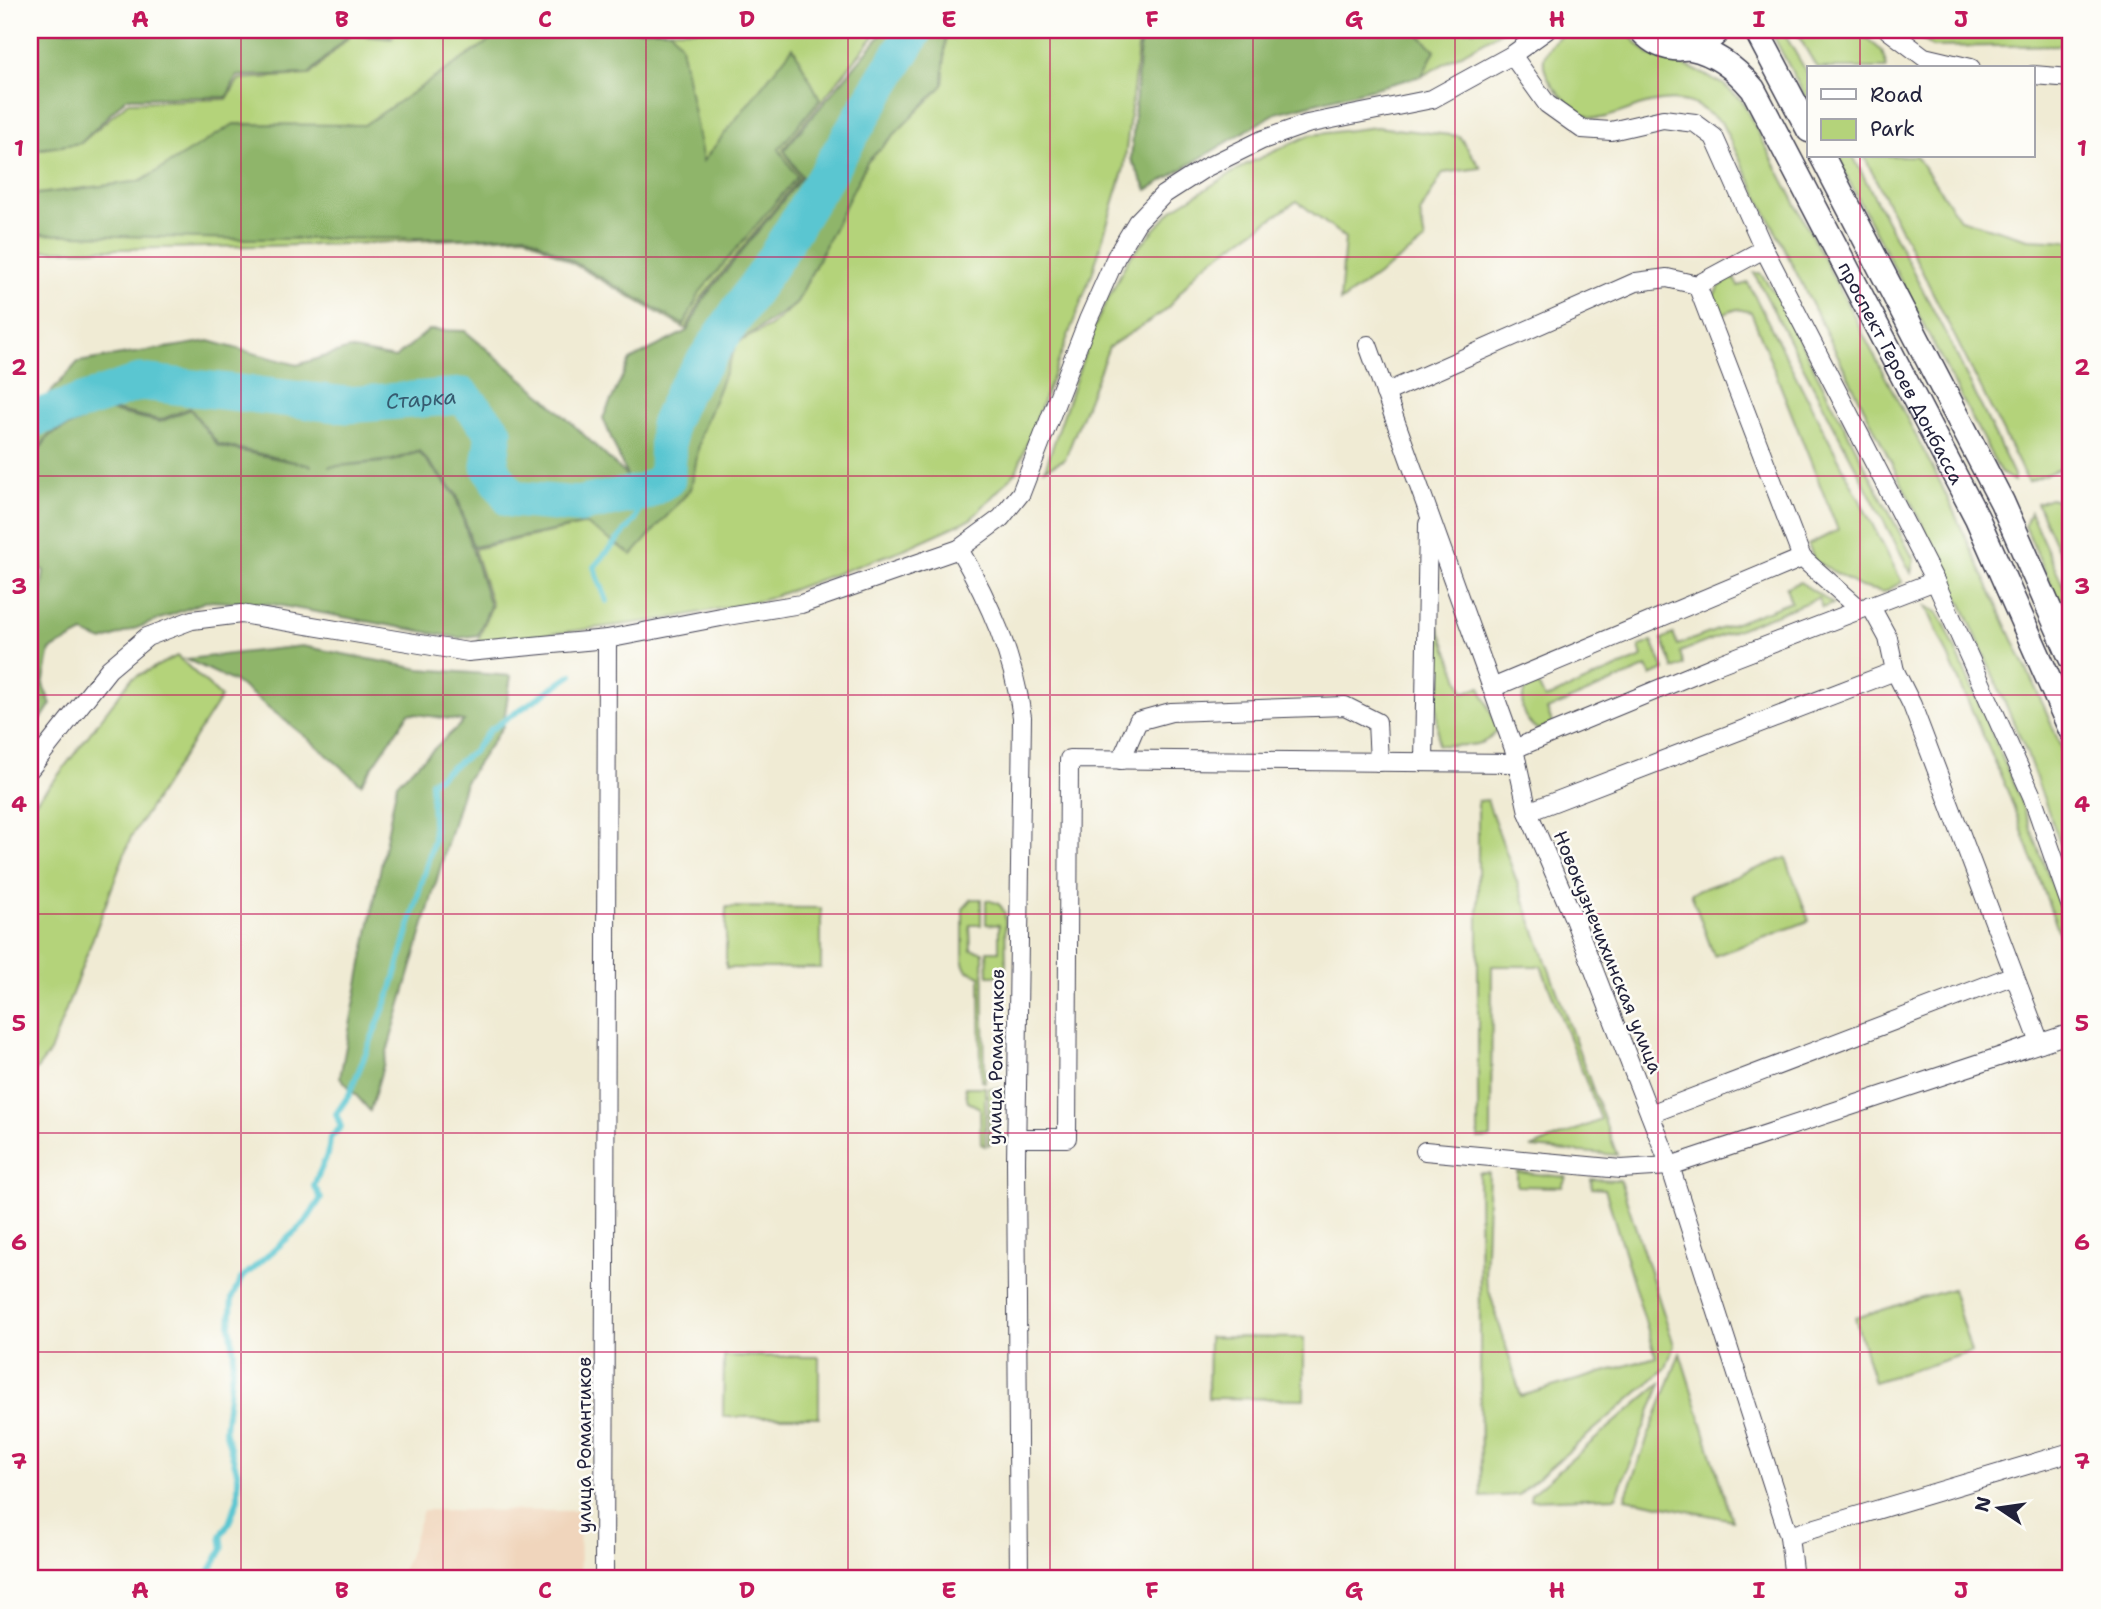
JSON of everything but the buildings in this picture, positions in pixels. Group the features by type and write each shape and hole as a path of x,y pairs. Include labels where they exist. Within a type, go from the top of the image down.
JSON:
{"street":[{"path":"30,769 109,669 147,637 192,620 241,614 468,652 607,639 801,604 959,549 1001,518 1021,493 1088,320 1116,257 1137,222 1163,195 1205,168 1262,140 1307,124 1432,99 1512,55 1547,30"},
{"name":"проспект Героев Донбасса","path":"1641,30 1660,45 1705,51 1738,72 1754,89 1977,517 2071,730"},
{"path":"1691,48 1704,43 1718,30"},
{"path":"1756,30 1807,126"},
{"path":"1888,30 1924,57 1962,66"},
{"path":"1512,55 1547,104 1582,129 1611,131 1663,119 1695,123 1714,136 1764,249 1935,581 2032,796 2071,907"},
{"path":"2035,75 2071,78"},
{"name":"проспект Героев Донбасса","path":"1823,158 2002,502 2071,658"},
{"path":"1385,393 1636,282 1667,278 1697,285 1764,249"},
{"path":"1697,285 1802,558 1865,607 1888,638 1895,671 1912,705 2039,1043"},
{"name":"Новокузнечихинская улица","path":"1368,345 1516,756 1528,812 1574,919 1670,1166 1789,1536 1794,1579"},
{"path":"1424,762 1428,513"},
{"name":"улица Романтиков","path":"959,549 982,590 1013,668 1021,717 1016,1138 1018,1579"},
{"path":"1492,688 1802,558"},
{"path":"1016,1138 1067,1138 1069,759 1424,762 1516,756 1719,664 1935,581"},
{"name":"улица Романтиков","path":"604,1579 607,639"},
{"path":"1528,812 1895,671"},
{"path":"1121,760 1138,721 1171,712 1345,706 1377,722 1378,762"},
{"path":"1650,1114 2014,975"},
{"path":"1425,1151 1621,1168 1670,1166 2071,1033"},
{"path":"1789,1536 2071,1452"}],"shaded area":[{"path":"423,1510 579,1511 580,1579 398,1579"}],"green space":[{"path":"30,30 391,30 390,37 351,33 309,74 237,76 227,97 126,98 81,143 30,150"},
{"path":"394,30 879,30 783,149 800,177 702,297 686,329 525,236 347,244 30,251 30,151 81,143 128,102 227,99 239,79 310,75 351,35 392,39"},
{"path":"506,30 670,30 681,45 703,161 793,47 820,99 779,149 797,177 700,292 684,325 525,234 475,238 241,239 30,234 30,195 141,181 234,124 364,125"},
{"path":"885,30 946,30 943,85 867,162 796,304 737,343 701,433 691,489 632,555 586,524 473,547 457,495 419,451 392,460 328,467 393,461 419,452 455,495 490,606 478,635 459,638 272,604 207,601 103,641 83,633 50,650 43,685 51,704 42,718 30,719 30,668 44,570 30,566 30,463 50,435 105,410 160,422 190,409 218,446 312,466 218,444 190,408 160,420 105,408 49,435 30,460 30,402 44,400 78,362 209,341 297,365 349,349 395,358 429,330 465,331 543,396 627,476 603,418 630,360 687,331 704,298 802,177 784,150"},
{"path":"946,30 1140,30 1124,168 1093,271 1016,472 971,519 904,549 764,600 667,619 477,643 492,605 474,549 587,524 632,554 691,489 701,433 737,343 770,326 796,304 867,162 943,85"},
{"path":"1141,30 1414,30 1435,50 1422,76 1276,113 1147,190 1131,159"},
{"path":"1414,30 1504,30 1422,76 1435,50"},
{"path":"1567,30 1624,30 1649,55 1691,68 1723,84 1742,101 1940,482 2046,711 2071,773 2071,873 2026,751 1962,604 1721,122 1697,106 1676,101 1650,103 1601,118 1585,115 1560,95 1544,67 1547,51"},
{"path":"1770,30 1782,30 1807,73 1807,100"},
{"path":"1795,30 1857,30 1882,51 1886,66 1816,66"},
{"path":"1909,30 2071,30 2071,45 1932,47"},
{"path":"1376,127 1459,136 1481,168 1443,173 1420,213 1425,241 1340,302 1345,238 1297,201 1200,268 1165,311 1109,347 1065,459 1045,469 1093,329 1128,259 1173,209 1247,164 1310,135"},
{"path":"1837,158 1854,158 1954,350 2014,475 2014,481 2000,472"},
{"path":"1865,158 1917,158 1960,219 2028,239 2071,241 2071,471 2068,465 2028,482"},
{"path":"1754,273 1760,273 1775,293 1914,560 1911,573"},
{"path":"1733,277 1738,286 1748,283 1902,582 1884,592 1861,587 1815,561 1808,545 1838,530 1751,312 1737,309 1719,316 1713,296 1720,286"},
{"path":"2050,498 2063,502 2071,520 2071,578 2037,503"},
{"path":"2030,512 2071,603 2071,631 2025,526"},
{"path":"1800,582 1833,604 1822,608 1818,598 1680,652 1684,665 1674,669 1662,639 1673,634 1678,645 1791,602 1786,587"},
{"path":"1926,606 1937,612 1945,625 2015,787 2071,935 2071,966 2008,792"},
{"path":"1434,615 1464,692 1480,687 1498,729 1493,736 1480,743 1438,745"},
{"path":"1652,641 1664,670 1651,676 1647,667 1547,710 1553,724 1538,730 1525,717 1522,701 1525,689 1538,684 1545,699 1642,657 1639,647"},
{"path":"302,646 420,669 511,676 503,726 465,782 370,1111 340,1077 397,783 464,721 409,713 361,784 239,684 186,659"},
{"path":"177,656 221,697 131,837 50,1052 30,1078 30,807 53,782 131,679"},
{"path":"1487,800 1617,1155 1531,1148 1601,1120 1541,966 1492,966 1491,1138 1478,1139 1478,801"},
{"path":"1786,858 1809,921 1714,956 1691,893"},
{"path":"972,899 981,899 981,925 970,925 971,950 983,952 985,1082 981,1081 980,976 966,970 963,963 963,909"},
{"path":"986,900 998,904 1005,915 1006,966 996,976 988,976 987,951 999,951 999,925 986,924"},
{"path":"726,907 821,908 821,968 726,968"},
{"path":"965,1087 985,1087 985,1146 981,1144 980,1108 968,1102"},
{"path":"988,1088 1007,1088 1007,1099 1002,1108 991,1109 991,1143 988,1145"},
{"path":"1517,1172 1566,1177 1562,1187 1517,1186"},
{"path":"1479,1173 1489,1173 1485,1277 1521,1396 1656,1357 1605,1189 1592,1188 1591,1179 1620,1180 1674,1345 1666,1368 1518,1495 1481,1497"},
{"path":"1952,1289 1971,1352 1874,1382 1855,1318"},
{"path":"1209,1337 1304,1338 1304,1399 1208,1398"},
{"path":"1680,1353 1732,1520 1625,1498"},
{"path":"724,1356 819,1357 819,1417 723,1417"},
{"path":"1662,1382 1616,1497 1530,1500 1531,1494"}],"waterway":[{"name":"Старка","path":"30,420 140,382 347,405 463,396 494,432 489,466 511,499 577,505 645,492 667,479 668,425 682,394 777,255 915,30"},
{"path":"607,601 594,567 635,520 645,492"},
{"path":"205,1579 223,1548 221,1536 238,1499 238,1475 225,1430 234,1352 230,1326 232,1298 241,1279 305,1223 321,1198 314,1186 326,1157 330,1138 341,1127 336,1114 349,1095 392,988 434,839 431,782 473,752 490,730 572,675"}]}
